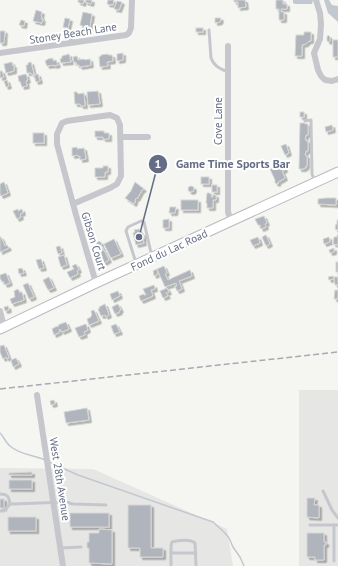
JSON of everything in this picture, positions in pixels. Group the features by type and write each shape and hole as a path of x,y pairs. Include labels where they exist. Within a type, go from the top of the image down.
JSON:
{"main road":[{"name":"Fond du Lac Road","path":"2,328 136,264 338,172"}],"street":[{"name":"Stoney Beach Lane","path":"0,53 126,34 130,30 132,0"},
{"path":"316,0 320,13 321,28 319,41 314,53 318,70 325,80 332,81 338,78"},
{"name":"Cove Lane","path":"228,46 228,212 231,221"},
{"name":"Gibson Court","path":"73,204 117,184 120,176 121,137 120,125 117,118 110,116 67,121 62,123 57,134 57,144 73,204 96,283"},
{"path":"121,137 148,137"},
{"path":"0,311 2,328"},
{"name":"West 28th Avenue","path":"37,395 64,566"}],"lane":[{"path":"209,30 212,62 220,69 228,72"},
{"path":"305,121 311,120 312,174 315,182"},
{"path":"136,264 126,231 128,228 141,221 144,222 152,257"},
{"path":"323,491 332,510 338,518"},
{"path":"0,494 6,494 9,498 10,504 4,511 0,511"},
{"path":"10,504 66,502 73,504 106,505"},
{"path":"310,525 336,525 334,561"},
{"path":"171,566 172,542 192,541 195,543 196,566"},
{"path":"61,548 81,547"},
{"path":"171,553 196,553"}],"shaded area":[{"path":"293,0 313,0 312,4 295,4 293,3"},
{"path":"324,0 329,0 332,5 338,6 338,22 328,13"},
{"path":"299,390 338,390 338,566 299,566"},
{"path":"0,468 93,469 227,529 233,566 0,566"}],"building":[{"path":"78,0 84,0 83,4 78,2"},
{"path":"86,0 92,0 91,4 85,2"},
{"path":"108,0 114,0 113,5 107,4"},
{"path":"234,0 245,0 246,7 238,8 238,2 234,2"},
{"path":"276,0 283,0 283,4 287,4 287,9 281,9 281,12 284,12 284,20 279,20 279,9 276,9"},
{"path":"117,1 122,2 119,10 114,9"},
{"path":"36,10 42,12 42,23 33,21"},
{"path":"83,12 92,14 89,32 82,31 83,26 80,25"},
{"path":"65,18 70,19 68,28 63,27"},
{"path":"215,18 221,18 220,22 215,23"},
{"path":"21,20 25,21 24,26 19,25"},
{"path":"196,28 203,28 203,32 196,32"},
{"path":"0,31 5,31 4,43 0,43"},
{"path":"67,32 72,33 71,39 66,37"},
{"path":"304,32 311,32 311,41 302,45 302,56 295,56 296,35 304,35"},
{"path":"328,35 330,37 329,42 327,41"},
{"path":"333,40 338,40 338,57 333,57"},
{"path":"123,53 123,60 117,61 117,54"},
{"path":"69,54 71,62 61,63 60,59 62,56"},
{"path":"101,55 112,55 113,61 107,62 108,66 100,67 99,57"},
{"path":"77,56 78,60 90,59 91,65 80,67 76,62 74,63 73,57"},
{"path":"53,58 53,61 56,60 58,65 47,66 45,61"},
{"path":"12,62 13,66 14,65 14,71 6,73 4,64"},
{"path":"31,62 34,74 32,75 31,73 27,73 26,65"},
{"path":"0,71 2,71 4,77 0,78"},
{"path":"26,74 28,80 26,81 27,86 22,87 18,76"},
{"path":"38,74 40,81 36,82 34,75"},
{"path":"7,80 9,86 6,87 4,81"},
{"path":"98,91 100,104 88,105 87,92"},
{"path":"74,92 77,92 78,94 84,93 85,106 75,104"},
{"path":"300,112 304,112 304,117 300,117"},
{"path":"300,123 308,124 308,135 306,135 305,139 308,141 308,151 306,151 305,155 307,156 307,166 304,169 299,169"},
{"path":"332,125 333,130 326,132 325,127"},
{"path":"95,131 104,131 104,133 109,133 109,139 95,137"},
{"path":"33,133 44,133 44,143 33,143"},
{"path":"286,144 289,153 285,155 281,146"},
{"path":"77,147 77,149 84,148 86,159 80,160 80,156 79,157 78,155 72,156 72,148"},
{"path":"280,163 282,167 284,166 285,170 282,171 285,178 278,182 278,184 275,183 270,169 279,165 278,164"},
{"path":"103,166 108,166 108,172 105,172 105,177 95,177 95,168 103,168"},
{"path":"201,177 209,177 209,184 201,184"},
{"path":"4,182 8,193 1,196 0,184"},
{"path":"135,182 144,189 137,199 136,198 134,204 125,198 131,191"},
{"path":"212,185 217,185 217,192 212,192"},
{"path":"191,186 194,189 191,192 188,189"},
{"path":"207,193 212,194 211,197 216,195 216,200 213,200 213,208 207,208"},
{"path":"336,198 336,205 318,204 318,199"},
{"path":"181,200 198,200 198,210 181,210"},
{"path":"170,207 176,207 175,213 169,213"},
{"path":"18,209 18,211 22,209 23,213 20,214 21,217 17,219 13,211"},
{"path":"264,216 267,223 265,224 266,227 261,229 260,225 258,225 255,219"},
{"path":"169,219 169,228 163,228 163,220"},
{"path":"338,220 338,230 335,229"},
{"path":"139,229 141,234 143,233 144,243 136,245 133,233 135,232 134,230"},
{"path":"266,235 270,244 266,246 262,237"},
{"path":"337,235 338,245 333,244 334,237 337,237"},
{"path":"0,237 5,246 7,245 9,248 0,252"},
{"path":"258,237 260,243 253,246 250,240"},
{"path":"329,237 330,242 324,244 323,239"},
{"path":"114,239 121,254 111,258 104,244"},
{"path":"97,242 101,242 101,246 97,246"},
{"path":"60,246 62,253 58,254 56,247"},
{"path":"102,246 109,260 104,263 97,248"},
{"path":"334,248 334,252 330,253 329,250"},
{"path":"64,255 67,265 61,267 58,257"},
{"path":"41,259 44,268 39,269 36,260"},
{"path":"336,262 338,262 338,272 336,272"},
{"path":"76,264 79,270 77,271 78,274 70,278 67,272 74,269 72,266"},
{"path":"164,266 167,273 165,274 168,280 190,270 192,276 179,281 182,289 177,291 175,286 177,286 176,283 165,287 157,269"},
{"path":"22,268 24,273 19,274 18,269"},
{"path":"157,269 158,274 154,276 153,271"},
{"path":"6,273 10,283 5,285 0,278 0,275"},
{"path":"333,276 334,279 329,280 328,277"},
{"path":"49,277 54,288 48,290 43,280"},
{"path":"334,277 338,277 338,285 335,285"},
{"path":"28,283 34,297 29,299 23,285"},
{"path":"154,285 155,289 151,290 153,296 141,301 139,296 144,294 146,295 143,289"},
{"path":"167,288 169,292 166,293 168,296 163,298 160,291"},
{"path":"18,289 20,293 22,292 24,300 12,304 10,299 15,297 14,291"},
{"path":"335,290 338,290 338,299 334,299"},
{"path":"118,291 120,296 112,300 110,294"},
{"path":"105,304 109,315 106,317 105,315 101,316 98,309"},
{"path":"118,304 121,310 115,314 112,307"},
{"path":"8,306 9,310 5,311 4,307"},
{"path":"94,310 99,321 89,325 87,319 91,317 91,311"},
{"path":"66,322 69,329 62,332 60,329 60,332 54,335 52,329"},
{"path":"86,324 88,330 84,332 85,335 79,337 75,328"},
{"path":"116,324 120,332 114,334 111,326"},
{"path":"4,345 9,358 7,359 6,357 3,359 0,352 0,346"},
{"path":"16,358 19,364 13,367 11,360"},
{"path":"54,400 55,404 51,405 50,401"},
{"path":"87,408 89,420 66,423 64,412"},
{"path":"32,472 32,475 9,475 9,473"},
{"path":"9,480 32,480 32,489 9,489"},
{"path":"307,498 315,498 314,505 319,505 319,518 307,517"},
{"path":"0,499 4,499 4,508 0,508"},
{"path":"128,505 151,505 151,548 163,548 163,557 140,557 140,548 128,548"},
{"path":"70,513 109,513 109,527 70,527"},
{"path":"8,517 36,517 36,531 8,531"},
{"path":"99,529 112,530 112,564 89,563 89,548 87,548 87,542 89,542 89,533 99,533"},
{"path":"307,533 324,533 324,542 326,542 326,545 324,545 324,560 315,560 315,557 307,557"}],"waterway":[{"path":"0,433 14,449 45,460"},
{"path":"49,462 78,475 213,522 229,538 244,566"}],"railway":[{"path":"0,389 338,352"}],"place":[{"name":"Game Time Sports Bar","path":"139,237"}]}
